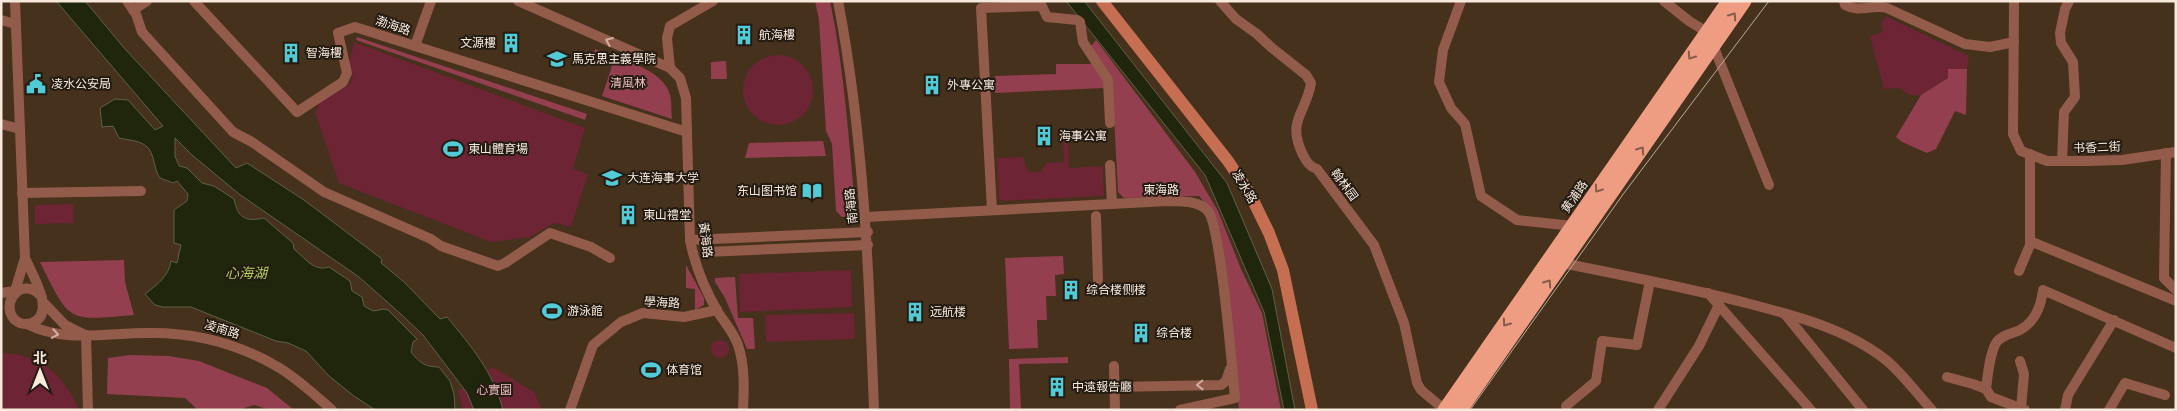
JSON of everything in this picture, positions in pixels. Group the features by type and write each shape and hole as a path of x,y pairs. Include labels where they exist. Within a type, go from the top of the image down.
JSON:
{"highway":[{"name":"黄浦路","path":"1445,410 1556,261 1710,39 1729,1"},
{"name":"黄浦路","path":"1461,410 1556,261 1572,226 1710,39 1744,1"}],"main road":[{"name":"凌水路","path":"1102,1 1228,160 1250,194 1269,233 1283,270 1312,410"}],"street":[{"path":"15,1 25,258 15,291 9,301 9,312 16,321 24,324 38,319 44,309 43,300 25,258"},
{"path":"127,1 142,32 233,132 252,142 324,192 431,239 441,246 498,266 550,233 591,247 610,258"},
{"path":"133,10 147,1"},
{"name":"渤海路","path":"194,1 297,112 343,82 347,73 338,33 355,27 687,132"},
{"path":"415,46 431,1"},
{"path":"518,1 670,68 668,38 670,26 713,1"},
{"name":"南海路","path":"838,1 853,98 868,232 874,410"},
{"name":"翰林园","path":"1220,1 1236,19 1257,34 1306,76 1311,83 1310,91 1297,120 1298,144 1308,164 1317,169 1374,245 1404,323 1417,383 1421,390 1445,410"},
{"path":"1461,1 1443,50 1439,82 1451,108 1465,124 1481,196 1517,220 1572,226"},
{"path":"1664,1 1710,39 1769,185"},
{"path":"1844,1 1845,5 1850,8 1860,9 1879,6 1887,8 1964,44 1990,47 2014,42"},
{"path":"2014,1 2013,134 2025,152 2030,241 2018,271"},
{"path":"2062,161 2064,112 2075,97 2074,62 2061,43 2060,33 2069,1"},
{"path":"992,210 981,8 1042,6 1047,17 1077,20 1080,22 1083,42 1108,80 1110,123"},
{"path":"1,20 16,24"},
{"name":"黃海路","path":"670,68 680,78 684,87 690,240 698,270 717,310 738,344 744,375 743,410"},
{"path":"1,124 20,129"},
{"name":"书香二街","path":"2025,152 2047,160 2062,161 2122,160 2171,153"},
{"path":"2171,153 2164,278 2176,290"},
{"path":"1110,164 1112,204"},
{"path":"22,193 141,191"},
{"name":"東海路","path":"866,217 1168,202 1194,203 1207,210 1213,221 1219,256 1235,398 1180,410"},
{"path":"1096,216 1098,280"},
{"path":"690,240 868,232"},
{"path":"2030,241 2176,301"},
{"path":"706,252 868,245"},
{"path":"1556,261 1708,293 1784,313 1842,334 1886,360 1932,410"},
{"path":"1566,406 1596,381 1602,341 1637,345 1650,281"},
{"path":"2,294 26,288 32,289 65,325 86,335 88,410"},
{"path":"1986,389 1992,355 1997,342 2005,335 2021,330 2031,322 2038,312 2043,290 2176,348"},
{"path":"1708,293 1811,410"},
{"path":"1658,410 1699,346 1719,305"},
{"name":"學海路","path":"570,410 593,345 621,322 643,313 684,318 717,310"},
{"path":"1784,313 1864,410"},
{"name":"凌南路","path":"1,320 24,324 40,331 61,335 169,333 208,338 241,349 279,368 332,410"},
{"path":"2065,410 2068,395 2114,320"},
{"path":"1114,387 1221,385 1226,381 1230,372 1231,361"},
{"path":"1947,377 1986,389 1991,397 2023,409 2024,374 2020,361"},
{"path":"1114,366 1115,410"},
{"path":"2109,410 2125,384 2165,395"}],"green space":[{"path":"815,1 830,1 846,109 856,216 842,217 836,211 832,144 826,131 819,20"},
{"path":"1885,16 1969,56 1967,69 1948,69 1948,78 1921,95 1909,95 1900,88 1884,89 1870,36 1883,32 1881,25"},
{"path":"357,37 587,114 585,120 356,40"},
{"path":"1096,40 1195,172 1218,211 1241,269 1262,313 1281,410 1239,410 1224,270 1205,203 1199,196 1124,198 1118,192 1112,79 1091,46"},
{"name":"東山體育場","path":"354,42 585,128 573,169 588,174 571,227 554,223 530,237 491,242 339,183 315,112 322,99 349,85 353,76 349,62"},
{"name":"清風林","path":"595,49 627,60 659,78 666,86 670,95 672,119 602,96 612,66 592,58"},
{"path":"778,55 791,58 803,65 810,77 813,90 810,103 803,115 791,122 778,125 765,122 753,115 746,103 743,90 746,77 753,65 765,58"},
{"path":"726,61 727,79 711,79 711,62"},
{"path":"1056,64 1096,64 1104,76 1104,88 995,93 995,76 1056,74"},
{"path":"1948,69 1967,69 1966,115 1955,111 1936,149 1927,153 1902,142 1896,137 1921,95 1948,78"},
{"path":"1063,137 1068,137 1069,168 1103,166 1104,196 1002,201 999,199 997,158 1024,157 1025,165 1030,172 1041,172 1046,163 1064,162"},
{"path":"823,141 826,156 745,158 749,143"},
{"path":"73,204 74,223 35,224 35,205"},
{"path":"1063,256 1064,274 1055,275 1056,296 1046,296 1047,320 1037,320 1038,348 1009,349 1005,258"},
{"path":"124,260 125,282 134,315 95,318 73,314 65,307 40,262"},
{"path":"686,265 704,298 704,305 695,310 695,289 686,288"},
{"path":"851,270 852,307 740,312 739,274"},
{"path":"735,277 738,318 753,318 755,349 747,349 725,298 715,282 715,278"},
{"path":"854,313 855,339 766,342 765,315"},
{"path":"720,340 726,343 729,349 726,355 720,358 714,355 711,349 714,343"},
{"path":"1,353 29,358 49,368 66,386 79,410 1,410"},
{"path":"130,355 169,356 199,361 267,388 294,410 270,410 254,405 238,410 198,410 185,398 107,394 108,358"},
{"path":"1068,357 1068,363 1019,364 1021,410 1010,410 1009,359"},
{"name":"心實園","path":"493,367 534,392 542,410 463,410 458,391"}],"water":[{"name":"心海湖","path":"56,1 85,1 125,49 236,168 247,163 304,200 382,259 381,263 404,282 440,319 447,317 481,360 494,384 503,410 474,410 467,393 423,335 403,316 359,277 239,194 192,155 175,138 175,156 179,166 187,168 202,183 214,186 234,199 238,211 243,217 247,219 264,218 293,243 294,249 314,266 319,268 329,267 350,281 352,291 362,297 364,306 373,311 388,310 417,339 413,342 411,352 414,356 426,365 439,367 450,381 454,394 455,410 375,410 329,376 306,351 191,307 163,307 155,305 145,294 165,276 171,261 177,263 181,245 174,243 174,210 187,201 188,194 177,181 173,183 160,178 147,146 119,138 113,126 102,127 100,108 115,99 128,100 155,130 163,126"},
{"path":"1066,1 1085,2 1227,183 1272,289 1295,410 1284,410 1264,312 1205,175"}],"tram line":[{"path":"1470,410 1624,193 1769,1"}],"place":[{"name":"航海樓","path":"744,35"},
{"name":"文源樓","path":"511,43"},
{"name":"智海樓","path":"291,53"},
{"name":"馬克思主義學院","path":"557,59"},
{"name":"凌水公安局","path":"36,84"},
{"name":"外專公寓","path":"932,85"},
{"name":"海事公寓","path":"1044,136"},
{"name":"東山體育場","path":"453,149"},
{"name":"大连海事大学","path":"612,178"},
{"name":"东山图书馆","path":"812,191"},
{"name":"東山禮堂","path":"628,215"},
{"name":"综合楼侧楼","path":"1071,290"},
{"name":"游泳館","path":"552,311"},
{"name":"远航楼","path":"915,312"},
{"name":"综合楼","path":"1141,333"},
{"name":"体育馆","path":"651,370"},
{"name":"中遠報告廳","path":"1057,387"}]}
